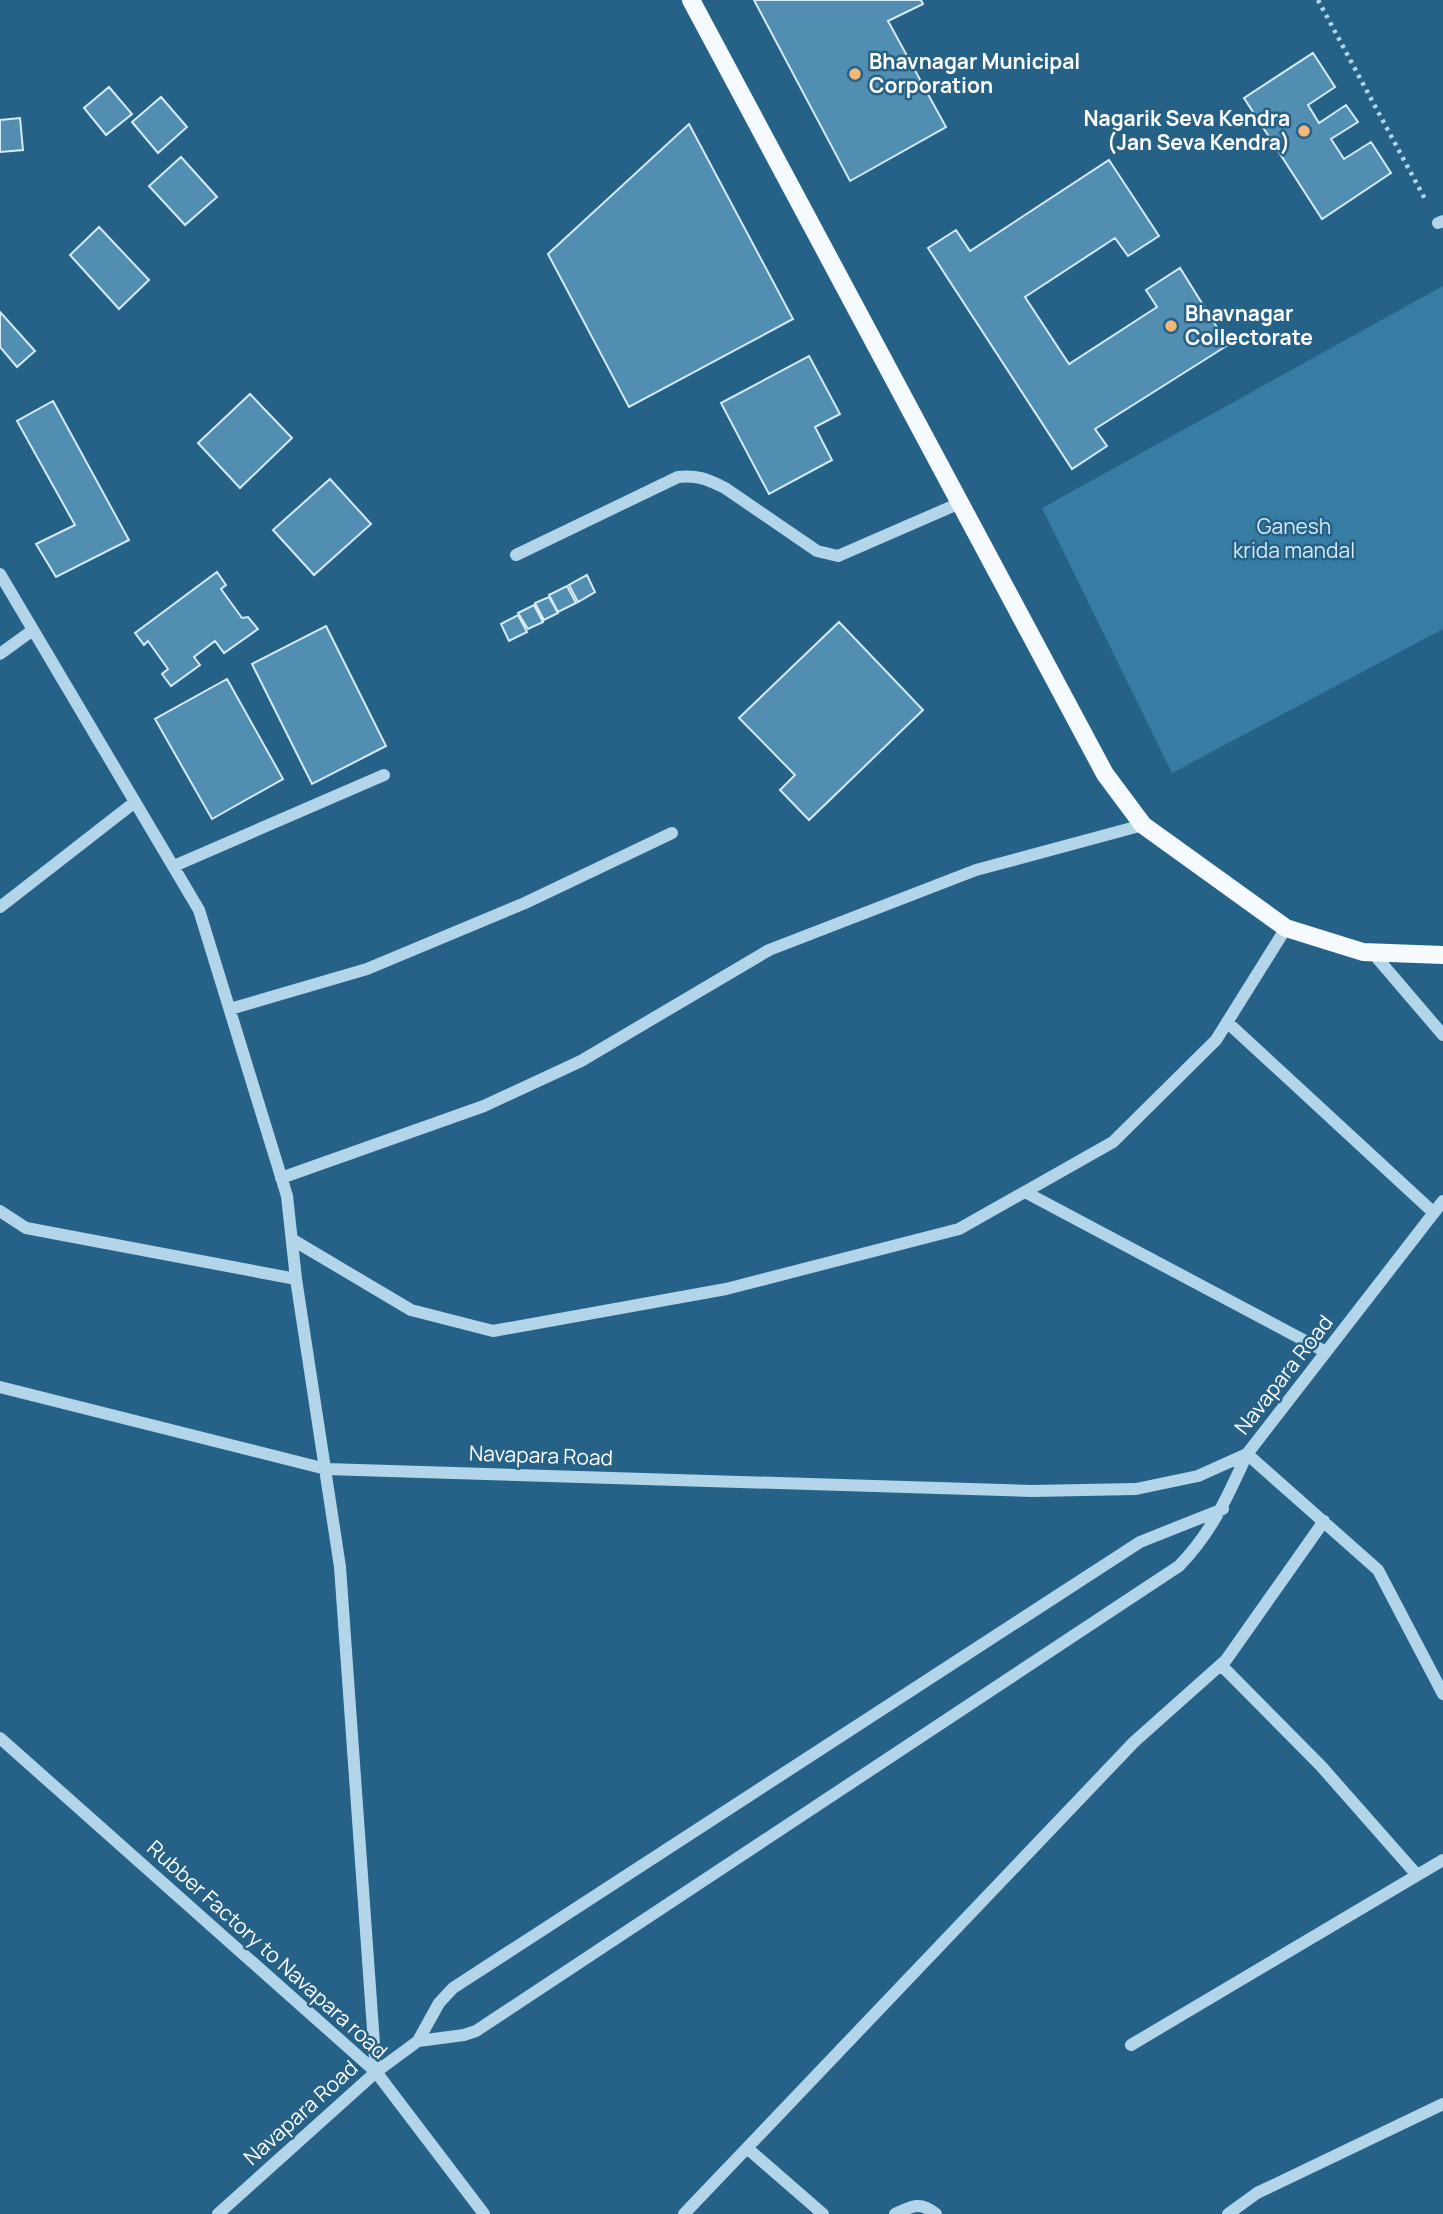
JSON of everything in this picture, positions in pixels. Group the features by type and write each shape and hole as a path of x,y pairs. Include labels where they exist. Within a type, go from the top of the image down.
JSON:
{"main road":[{"path":"691,0 1105,774 1143,825 1286,928 1363,952 1443,955"}],"street":[{"path":"516,555 678,477 695,475 725,488 817,551 838,556 960,503"},
{"path":"0,574 199,910 287,1196 296,1279 326,1469 0,1387"},
{"path":"0,654 33,630"},
{"path":"174,866 384,775"},
{"path":"0,907 135,802"},
{"path":"281,1178 496,1101 580,1061 769,950 976,870 1143,825"},
{"path":"230,1009 367,969 525,903 672,833"},
{"path":"293,1240 411,1310 494,1331 726,1289 959,1229 1113,1142 1216,1040 1286,928"},
{"path":"1372,952 1443,1035"},
{"path":"1227,1022 1434,1213"},
{"path":"1025,1192 1326,1352"},
{"name":"Navapara Road","path":"218,2214 376,2072 340,1567 326,1469 1003,1490 1136,1489 1198,1476 1247,1454 1443,1201"},
{"path":"0,1211 26,1228 296,1279"},
{"path":"418,2041 475,2031 1179,1566 1191,1555 1223,1509 1247,1454 1378,1570 1443,1694"},
{"path":"376,2072 418,2041 439,2003 453,1988 1140,1542 1223,1509"},
{"path":"684,2214 1134,1742 1226,1660 1324,1521"},
{"path":"1221,1665 1321,1766 1417,1875"},
{"name":"Rubber Factory to Navapara road","path":"0,1738 376,2072 484,2214"},
{"path":"1131,2045 1443,1860"},
{"path":"1228,2214 1257,2193 1443,2104"},
{"path":"747,2148 823,2214"},
{"path":"894,2214 912,2206 925,2206 936,2214"}],"path":[{"path":"1318,0 1441,222"}],"green space":[{"name":"Ganesh krida mandal","path":"1443,286 1443,629 1172,773 1042,508"}],"building":[{"name":"Bhavnagar Municipal Corporation","path":"754,0 921,0 923,4 888,21 946,127 850,181"},
{"name":"Nagarik Seva Kendra (Jan Seva Kendra)","path":"1313,53 1335,87 1308,105 1319,123 1346,105 1358,122 1331,139 1344,159 1371,142 1391,173 1322,219 1244,98"},
{"path":"109,87 132,114 106,135 84,108"},
{"path":"161,97 187,127 158,153 132,122"},
{"path":"20,118 23,150 0,152 0,120"},
{"path":"689,124 793,319 629,407 548,254"},
{"path":"181,157 217,197 185,225 149,186"},
{"name":"Bhavnagar Collectorate","path":"1109,160 1159,236 1128,256 1115,238 1025,297 1069,364 1157,307 1146,290 1180,268 1228,345 1095,429 1107,446 1072,469 928,248 956,230 970,251"},
{"path":"99,227 149,280 119,309 70,255"},
{"path":"0,312 35,351 17,367 0,347"},
{"path":"809,356 840,414 815,427 832,460 769,494 721,403"},
{"path":"250,394 292,438 240,488 198,443"},
{"path":"53,401 129,540 56,577 36,544 75,525 17,421"},
{"path":"330,479 371,524 314,575 273,530"},
{"path":"217,572 226,585 221,589 242,618 248,617 258,629 224,653 215,641 194,657 200,665 171,686 162,674 168,669 148,641 144,645 135,633"},
{"path":"587,575 595,592 578,602 569,585"},
{"path":"567,586 576,603 558,612 549,595"},
{"path":"549,597 558,613 544,620 535,603"},
{"path":"534,605 543,622 528,629 518,613"},
{"path":"518,615 527,632 509,641 501,624"},
{"path":"839,622 923,710 809,820 780,790 795,775 739,718"},
{"path":"326,626 386,746 312,784 252,664"},
{"path":"227,679 283,779 212,819 155,719"}],"place":[{"name":"Bhavnagar Municipal Corporation","path":"855,74"},
{"name":"Nagarik Seva Kendra (Jan Seva Kendra)","path":"1304,131"},
{"name":"Bhavnagar Collectorate","path":"1171,326"}]}
